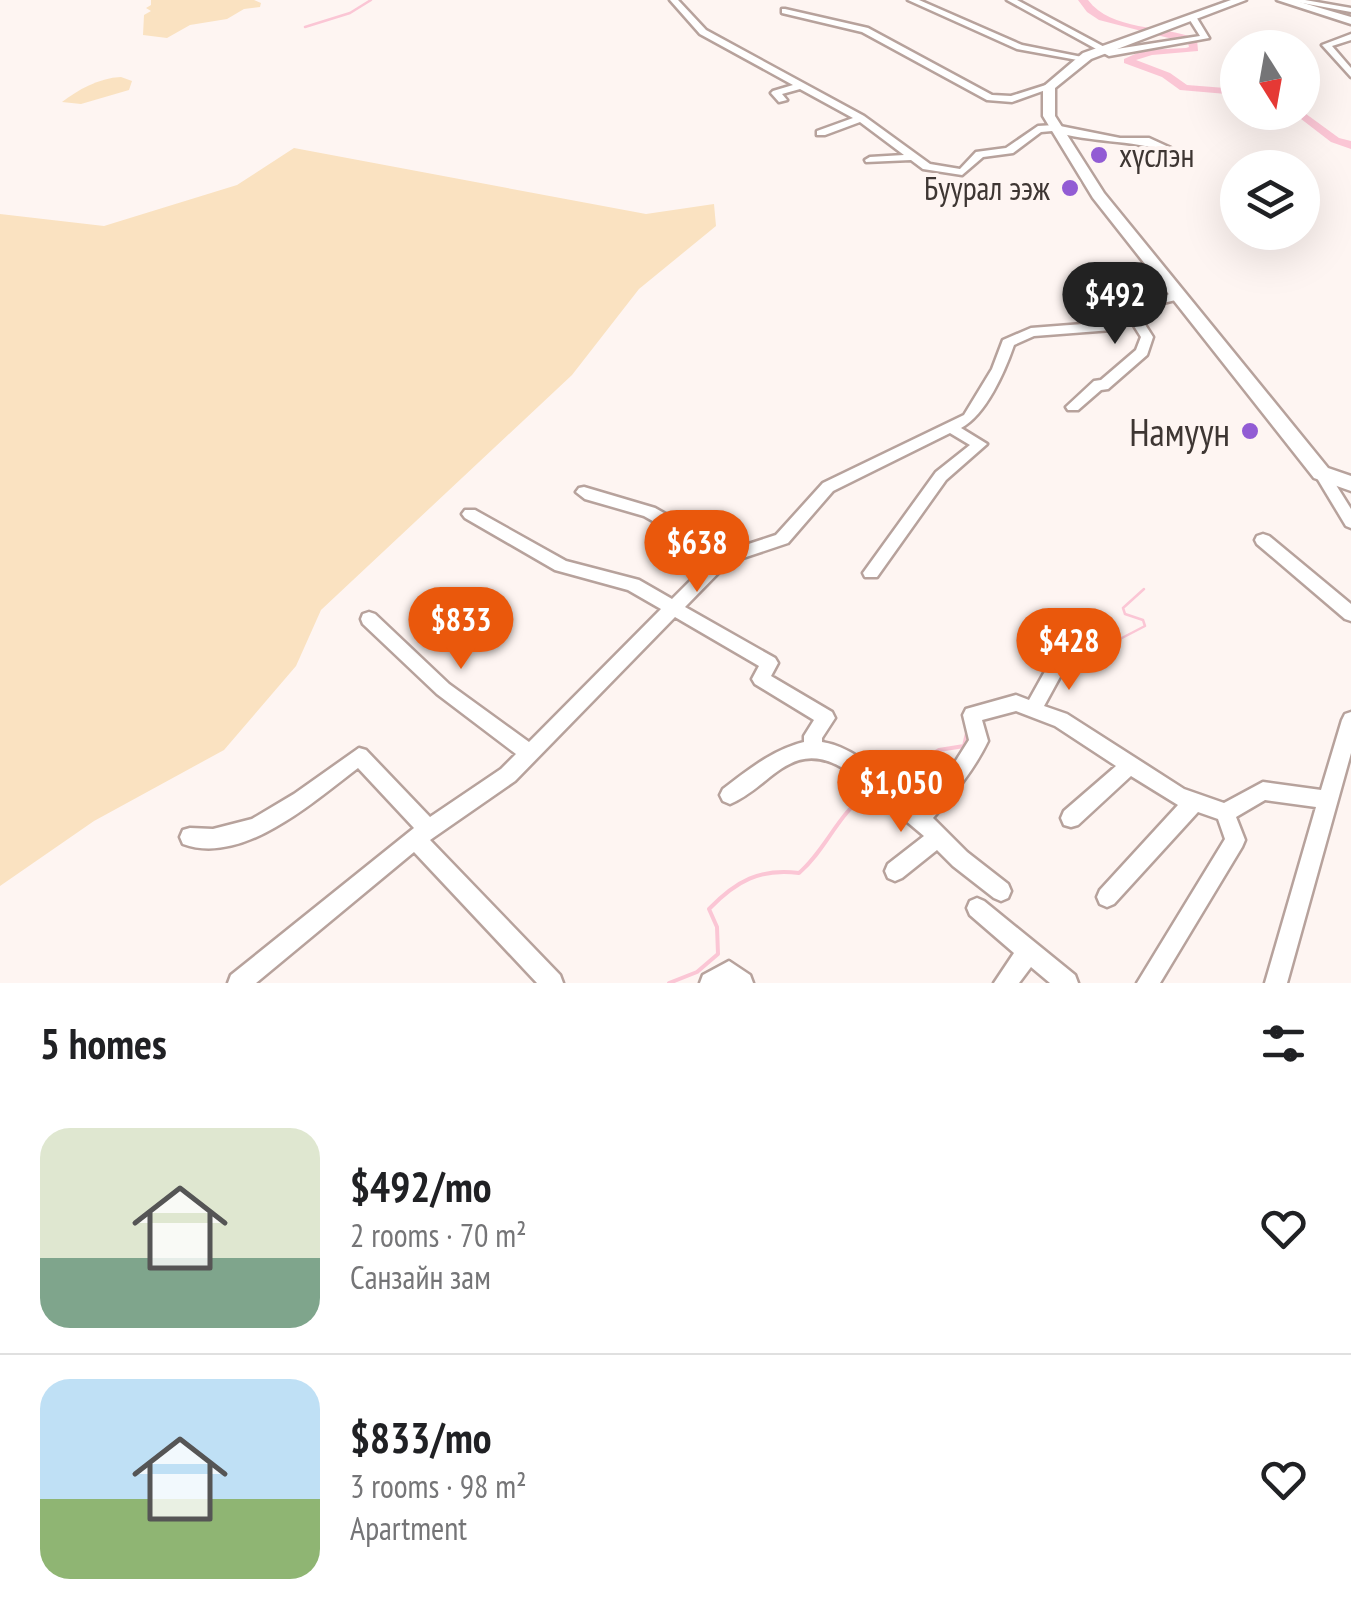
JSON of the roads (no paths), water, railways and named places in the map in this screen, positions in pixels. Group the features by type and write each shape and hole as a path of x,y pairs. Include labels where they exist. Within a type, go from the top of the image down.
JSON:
{"main road":[{"path":"1241,0 1129,38 1084,58 1049,87 1047,106 1056,129 1098,195 1321,473 1351,484"},
{"path":"1286,0 1351,21"}],"street":[{"path":"674,0 703,32 861,118 927,167 962,172 980,154 1009,150 1038,129 1153,142 1168,149"},
{"path":"912,0 1020,46 1084,58"},
{"path":"1011,0 1101,50 1117,53 1205,38 1192,17"},
{"path":"1286,0 1332,3 1351,10"},
{"path":"785,11 865,30 990,98 1012,99 1049,87"},
{"path":"1351,38 1326,45 1351,74"},
{"path":"742,70 764,67"},
{"path":"782,100 776,92 800,86"},
{"path":"821,134 861,118"},
{"path":"870,160 913,158"},
{"path":"1072,407 1099,384 1104,386 1142,352 1148,337 1130,310 1094,280"},
{"path":"239,983 422,834 508,775 722,559 782,539 828,488 970,418 999,369 1008,344 1032,332 1112,326 1130,310 1180,294"},
{"path":"871,573 941,476 980,444 952,428"},
{"path":"1321,473 1351,522"},
{"path":"584,492 604,502 635,506 653,514 722,559"},
{"path":"470,514 561,566 632,585 769,663 761,679 826,718 814,736 814,749"},
{"path":"1262,540 1351,614"},
{"path":"369,619 444,689 530,754"},
{"path":"1032,709 1064,653"},
{"path":"920,818 959,773 979,741 972,716 1016,703 1061,720 1194,802 1224,813 1234,840 1148,983"},
{"path":"1276,983 1351,720"},
{"path":"730,795 787,754 823,747 853,761 882,792 920,818 1001,891"},
{"path":"190,837 215,842 254,829 360,756 422,834 552,983"},
{"path":"1071,818 1130,764"},
{"path":"1224,813 1263,791 1329,800"},
{"path":"1106,897 1194,802"},
{"path":"895,872 938,837"},
{"path":"977,908 1067,983"},
{"path":"1005,983 1028,953"},
{"path":"711,983 729,972 742,983"}],"waterway":[{"path":"305,27 350,13 371,0"},
{"path":"1083,0 1102,18 1193,41 1194,49 1144,53 1128,61 1166,75 1184,88 1220,91"},
{"path":"1320,129 1351,145"},
{"path":"1118,640 1145,626 1143,620 1125,614 1123,608 1144,589"},
{"path":"1062,671 1072,662 1081,667 1103,656 1118,640"},
{"path":"971,709 996,701"},
{"path":"890,781 939,750 964,746 967,733"},
{"path":"669,983 697,972 718,954 717,927 709,909 719,899 739,884 761,875 799,873 849,810 870,792"}],"place":[{"name":"хүслэн","path":"1099,155"},
{"name":"Буурал ээж","path":"1070,188"},
{"name":"Намуун","path":"1250,431"}]}
